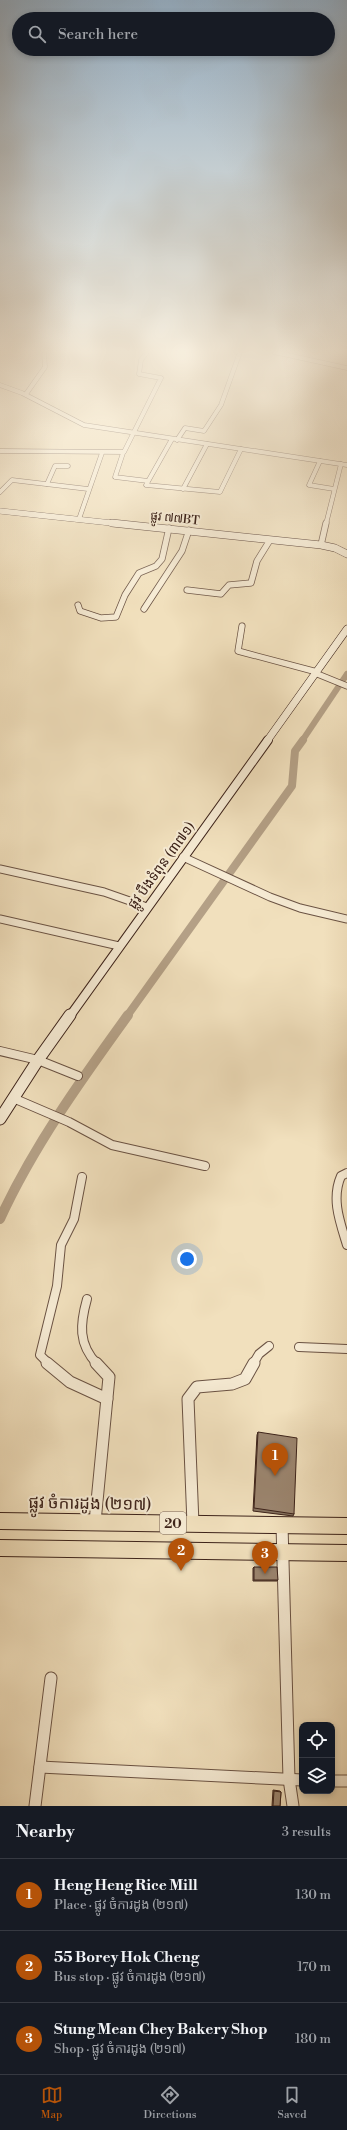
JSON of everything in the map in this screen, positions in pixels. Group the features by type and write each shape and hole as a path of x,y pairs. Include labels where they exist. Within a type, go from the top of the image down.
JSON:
{"main road":[{"name":"ផ្លូវ ៧៧BT","path":"0,511 189,530 321,546 335,548 347,554"},
{"name":"ផ្លូវ បឹងទំពុន (៣៧១)","path":"0,1119 38,1060 347,629"},
{"name":"ផ្លូវ ចំការដូង (២១៧)","path":"0,1521 347,1526"},
{"name":"20","path":"0,1548 347,1553"}],"street":[{"path":"132,436 123,453 115,477 148,481"},
{"path":"155,436 347,465"},
{"path":"177,440 179,436"},
{"path":"172,439 146,485 221,491 227,474 241,449"},
{"path":"183,489 207,444"},
{"path":"0,451 123,453"},
{"path":"79,519 88,488 102,453"},
{"path":"320,461 309,485 334,489"},
{"path":"321,546 341,464"},
{"path":"47,484 54,466 68,466"},
{"path":"0,492 12,480 88,488"},
{"path":"78,605 80,611 98,617 116,617 126,595 139,573 142,570 154,568 160,560 169,528"},
{"path":"144,609 182,551 189,530"},
{"path":"187,590 221,594 229,585 251,583 258,561 270,540"},
{"path":"242,626 238,651 316,672 346,685"},
{"path":"183,857 270,897 300,908 347,919"},
{"path":"0,869 104,892 147,907"},
{"path":"0,919 119,946"},
{"path":"0,1052 38,1060 78,1076"},
{"path":"13,1098 52,1114 112,1144 205,1166"},
{"path":"347,1173 341,1176 336,1190 340,1221 347,1245"},
{"path":"82,1177 74,1219 61,1245 57,1286 40,1354 52,1369 75,1386 107,1399"},
{"path":"87,1299 80,1320 80,1335 87,1352 109,1377 95,1522"},
{"path":"193,1524 188,1399 197,1388 232,1384 245,1379 259,1354 269,1346"},
{"path":"299,1347 347,1349"},
{"path":"282,1525 289,1779 293,1806"},
{"path":"36,1806 51,1678"},
{"path":"40,1767 299,1780"},
{"path":"335,1781 347,1782"}],"building":[{"path":"258,1432 297,1438 294,1514 254,1508"},
{"path":"254,1567 277,1567 278,1580 254,1580"},
{"path":"274,1791 281,1792 280,1806 273,1806"}],"waterway":[{"path":"302,741 347,674"},
{"path":"127,1016 292,786 295,751 303,740"},
{"path":"0,1219 27,1166 59,1114 128,1015"}],"place":[{"name":"Heng Heng Rice Mill","path":"275,1476"},
{"name":"55 Borey Hok Cheng","path":"181,1571"},
{"name":"Stung Mean Chey Bakery Shop","path":"265,1574"}]}
